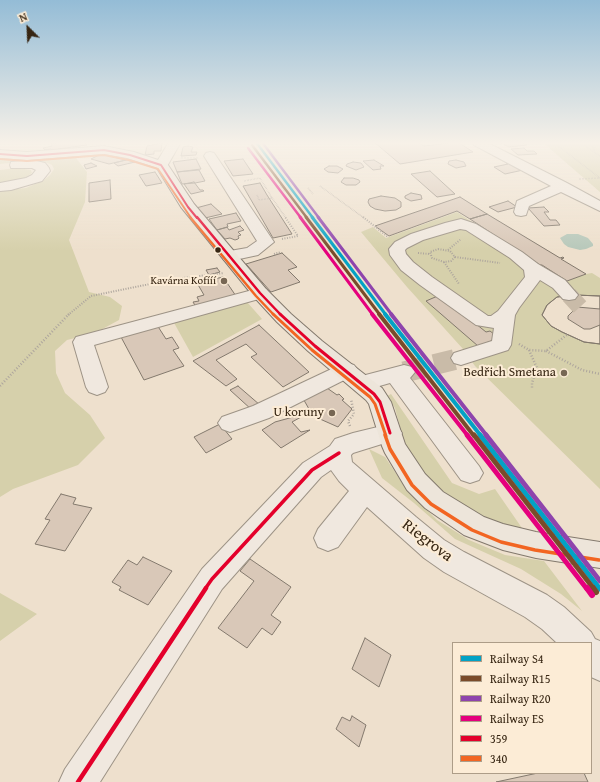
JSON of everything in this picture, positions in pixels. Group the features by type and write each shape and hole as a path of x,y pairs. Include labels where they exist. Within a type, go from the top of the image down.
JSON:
{"main road":[{"path":"169,178 188,207 260,293 314,346 354,376 380,402 394,446 416,482 434,500 474,526 502,537 536,545 600,555"}],"street":[{"path":"0,187 21,184 36,178"},
{"path":"224,178 266,242 252,252 230,256"},
{"path":"548,178 600,206"},
{"path":"521,212 522,204 562,186"},
{"path":"506,315 494,322 483,321 407,266 398,255 397,249 401,245 437,230 461,224 471,227 516,255 564,290"},
{"path":"461,358 501,345 506,315 510,307 534,277 532,268"},
{"path":"97,387 83,342 260,293"},
{"path":"230,423 354,376 400,373 470,473"},
{"path":"78,782 212,579 312,470 339,453 342,448 348,444 390,433"},
{"name":"Riegrova","path":"339,453 339,459 342,467 365,490 434,549 454,562 503,579 563,626 579,642"},
{"path":"328,538 365,490"},
{"path":"592,655 600,664"}],"path":[{"path":"228,184 257,178"},
{"path":"260,178 298,236 266,242"},
{"path":"280,184 285,191"},
{"path":"320,186 322,186 376,229 401,245"},
{"path":"308,188 313,194"},
{"path":"257,195 259,200 272,198"},
{"path":"455,257 451,261 444,262 432,258 430,254 432,250 442,249 452,252 455,257 532,268"},
{"path":"546,351 568,334"},
{"path":"503,335 529,350 546,351 582,370 600,374"},
{"path":"529,350 537,368 532,383 532,389"}],"shaded area":[{"path":"0,178 24,178 23,179 0,184"},
{"path":"46,178 87,178 85,202 69,240 89,292 110,297 122,306 119,320 95,333 67,340 55,351 56,373 65,393 90,415 105,438 78,465 13,489 0,497 0,191 26,188"},
{"path":"584,178 600,178 600,192"},
{"path":"457,212 563,282 592,273 600,278 600,296 575,295 557,297 547,305 542,315 551,326 562,332 584,342 600,344 600,489 475,366 463,349 407,287 361,232 373,227 386,238"},
{"path":"567,234 578,234 588,238 593,246 580,250 568,247 560,238"},
{"path":"247,302 262,319 193,357 173,321"},
{"path":"391,394 452,483 479,494 495,489 524,531 483,517 454,501 430,481 414,461 403,439 395,408 387,396"},
{"path":"369,449 385,457 407,490 437,520 469,540 505,555 544,561 582,611 561,594 521,569 455,539 414,503 382,478"},
{"path":"0,593 37,614 0,641"}],"building":[{"path":"141,178 159,178 162,183 146,186"},
{"path":"180,178 204,178 205,181 195,183 182,184"},
{"path":"344,178 354,178 360,182 356,185 346,185 341,182"},
{"path":"416,178 438,178 455,194 437,197"},
{"path":"110,180 111,199 89,202 89,183"},
{"path":"194,182 200,190 204,191 191,194 184,184"},
{"path":"260,183 292,234 273,238 243,186"},
{"path":"411,193 421,195 422,199 411,201 405,198 405,196"},
{"path":"381,196 395,198 401,202 401,207 396,210 385,211 375,209 370,206 368,202 369,199"},
{"path":"460,197 487,214 470,219 457,211 389,236 375,226"},
{"path":"508,201 517,207 498,212 489,207"},
{"path":"211,204 222,214 205,218 196,208"},
{"path":"544,207 549,212 544,212 550,220 556,220 560,225 544,226 528,208"},
{"path":"236,213 241,221 227,224 228,227 217,230 209,219"},
{"path":"487,214 560,258 563,257 564,258 561,259 586,274 567,281 470,219"},
{"path":"240,226 244,230 238,232 241,235 235,240 230,238 225,239 217,230 227,227 229,230"},
{"path":"282,253 297,267 288,270 300,282 271,292 246,264"},
{"path":"217,268 220,272 209,275 206,270"},
{"path":"223,277 236,296 196,307 193,302 199,301 197,297 204,295 197,283"},
{"path":"440,295 486,332 490,331 499,338 478,346 426,301"},
{"path":"575,295 600,296 600,309 577,307 568,316 568,319 584,329 590,329 600,325 600,344 584,342 562,332 551,326 542,315 547,305 557,297"},
{"path":"575,295 600,296 600,344 584,342 562,332 551,326 542,315 547,305 557,297"},
{"path":"157,325 166,339 172,337 179,348 173,350 184,366 144,380 121,337"},
{"path":"259,325 309,372 283,387 251,357 257,354 246,344 216,360 237,379 226,386 193,361"},
{"path":"238,386 260,405 252,410 230,390"},
{"path":"327,388 337,395 339,394 344,399 342,400 352,409 338,427 320,419 309,409 301,395"},
{"path":"309,410 312,411 292,422 301,432 310,430 281,448 262,430 275,422 304,414"},
{"path":"220,424 232,439 206,453 194,437"},
{"path":"61,494 76,498 73,504 92,508 65,551 35,544 50,520 45,519"},
{"path":"143,557 172,571 148,605 119,590 121,587 112,582 128,560 137,565"},
{"path":"250,559 291,587 271,615 281,622 272,635 262,628 247,648 218,628 254,581 240,571"},
{"path":"365,638 391,655 379,687 352,669"},
{"path":"352,716 366,725 359,747 336,729 342,717 350,721"},
{"path":"533,774 584,774 588,782 496,782"}],"tunnel":[{"path":"569,295 580,307"},
{"path":"404,372 461,358"}],"rail line":[{"name":"ES","path":"271,178 354,290 592,595"},
{"name":"R15","path":"277,178 358,287 596,592"},
{"name":"S4","path":"283,178 362,284 600,589"},
{"name":"R20","path":"289,178 366,281 600,581"}],"transit line":[{"name":"340","path":"164,178 184,210 256,296 281,322 312,350 370,397 375,404 390,449 412,485 431,504 472,530 501,542 535,550 599,560"},
{"name":"359","path":"170,178 188,207 260,293 284,318 315,346 374,394 380,402 390,433"},
{"name":"359","path":"78,782 212,579 312,470 339,453"}],"place":[{"name":"Kavárna Kofííí","path":"224,281"},
{"name":"Bedřich Smetana","path":"564,373"},
{"name":"U koruny","path":"332,413"}]}
